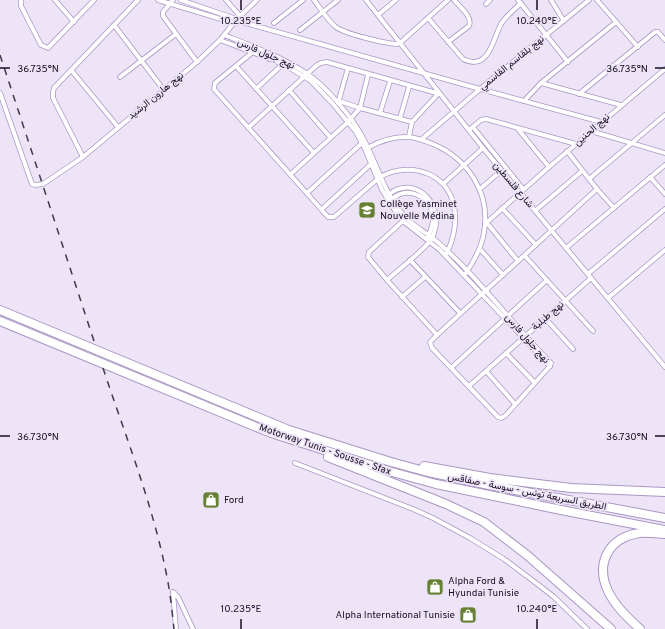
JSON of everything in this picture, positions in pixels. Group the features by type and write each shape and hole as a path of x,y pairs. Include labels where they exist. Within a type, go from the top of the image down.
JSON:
{"highway":[{"name":"Motorway Tunis - Sousse - Sfax","path":"0,310 289,430 391,462"},
{"name":"Motorway Tunis - Sousse - Sfax","path":"0,321 271,433 392,472 436,484 665,530"},
{"path":"47,340 278,439 434,499 484,522 527,555 607,627"},
{"path":"391,462 431,467 490,478 571,488 665,492"},
{"name":"الطريق السريعة تونس - سوسة - صفاقس","path":"391,462 474,482 665,518"},
{"path":"640,629 620,609 611,597 605,584 603,567 607,552 616,543 630,535 647,533 665,534"}],"street":[{"path":"56,0 74,22"},
{"path":"21,1 41,45 45,48 50,47 94,0"},
{"path":"83,156 52,95 54,88 72,71 138,0"},
{"path":"158,0 172,2 234,23 242,22 601,122"},
{"path":"181,0 193,2 239,17"},
{"path":"226,0 242,22"},
{"name":"نهج هارون الرشيد","path":"0,93 32,184 35,185 46,182 83,156 197,62 220,40 239,17 257,0"},
{"path":"274,23 303,0"},
{"path":"314,0 333,24 343,31 400,44 448,0"},
{"path":"300,30 338,0"},
{"name":"شارع فلسطين","path":"366,0 439,94 502,171 521,191 535,211 665,367"},
{"path":"378,15 396,0"},
{"path":"448,42 470,24 469,19 454,0"},
{"path":"486,4 490,0"},
{"path":"551,0 564,21"},
{"path":"580,0 583,5"},
{"name":"نهج بلقاسم القاسمي","path":"422,139 588,0"},
{"path":"597,0 638,47"},
{"path":"172,2 163,12 163,16 197,62"},
{"path":"428,18 463,59 468,62 476,62 484,58 490,51 500,25 519,2 568,62"},
{"path":"524,101 542,83 616,22"},
{"path":"114,25 163,90"},
{"path":"579,94 655,32 658,32 665,40"},
{"path":"120,77 140,60 176,34"},
{"name":"نهج جلول فارس","path":"224,35 281,58 306,75 338,102 366,148 386,198 404,220 446,254 466,273 550,366 534,382"},
{"name":"نهج جلول فارس","path":"220,40 283,64 306,75 350,120 366,148 371,164 404,220"},
{"path":"257,48 215,83 214,88 248,128 308,192 328,217 334,217 379,178 395,170 413,169 424,172 434,176 443,184 449,193 453,204 455,214 453,236 446,254"},
{"path":"248,128 316,65 327,62 368,75 439,94 412,122 409,136"},
{"path":"256,89 283,64"},
{"path":"236,66 314,153"},
{"path":"348,68 338,102 412,122"},
{"name":"نهج الحنين","path":"486,223 548,166 665,69"},
{"path":"72,71 118,127"},
{"path":"291,174 350,120 360,108 368,75"},
{"path":"380,113 390,81"},
{"path":"542,83 621,105"},
{"path":"400,118 409,86"},
{"path":"289,90 330,137"},
{"path":"589,178 665,115"},
{"path":"469,130 481,120 486,119 576,144"},
{"path":"472,127 521,191"},
{"path":"518,128 548,166"},
{"path":"591,131 665,153"},
{"path":"366,148 386,139 409,136 422,139 440,147 452,154 465,165 480,189 486,223 480,249 466,273"},
{"path":"308,192 362,143"},
{"path":"443,184 483,148"},
{"path":"567,151 596,189 614,208"},
{"path":"322,209 371,164"},
{"path":"566,248 665,165"},
{"path":"480,189 502,171"},
{"path":"535,211 582,171"},
{"path":"650,177 665,194"},
{"path":"387,280 410,260 429,240 436,226 437,216 432,202 421,192 408,188 396,190 388,194"},
{"path":"506,353 534,382 505,416 501,418 498,417 432,348 430,342 596,189"},
{"path":"392,199 398,194 407,192 416,194 424,199 433,215 429,240"},
{"path":"502,208 536,245"},
{"name":"نهج طبلبة","path":"469,386 565,301 590,276 665,209"},
{"path":"404,220 369,252 368,256 387,280 437,335"},
{"path":"486,223 518,261"},
{"path":"480,249 503,275"},
{"path":"608,298 665,250"},
{"path":"525,256 593,331"},
{"path":"410,260 460,313"},
{"path":"402,297 425,277"},
{"path":"451,368 547,280"},
{"path":"545,318 573,349"},
{"path":"486,371 515,404"},
{"path":"295,463 433,518 470,538 504,559 554,597 587,629"},
{"path":"176,629 173,592 178,597 193,629"}],"railway":[{"path":"0,55 94,341"},
{"path":"103,368 146,494 167,579 174,629"}],"place":[{"name":"Collège Yasminet Nouvelle Médina","path":"367,210"},
{"name":"Ford","path":"211,500"},
{"name":"Alpha Ford & Hyundai Tunisie","path":"435,587"},
{"name":"Alpha International Tunisie","path":"468,615"}]}
